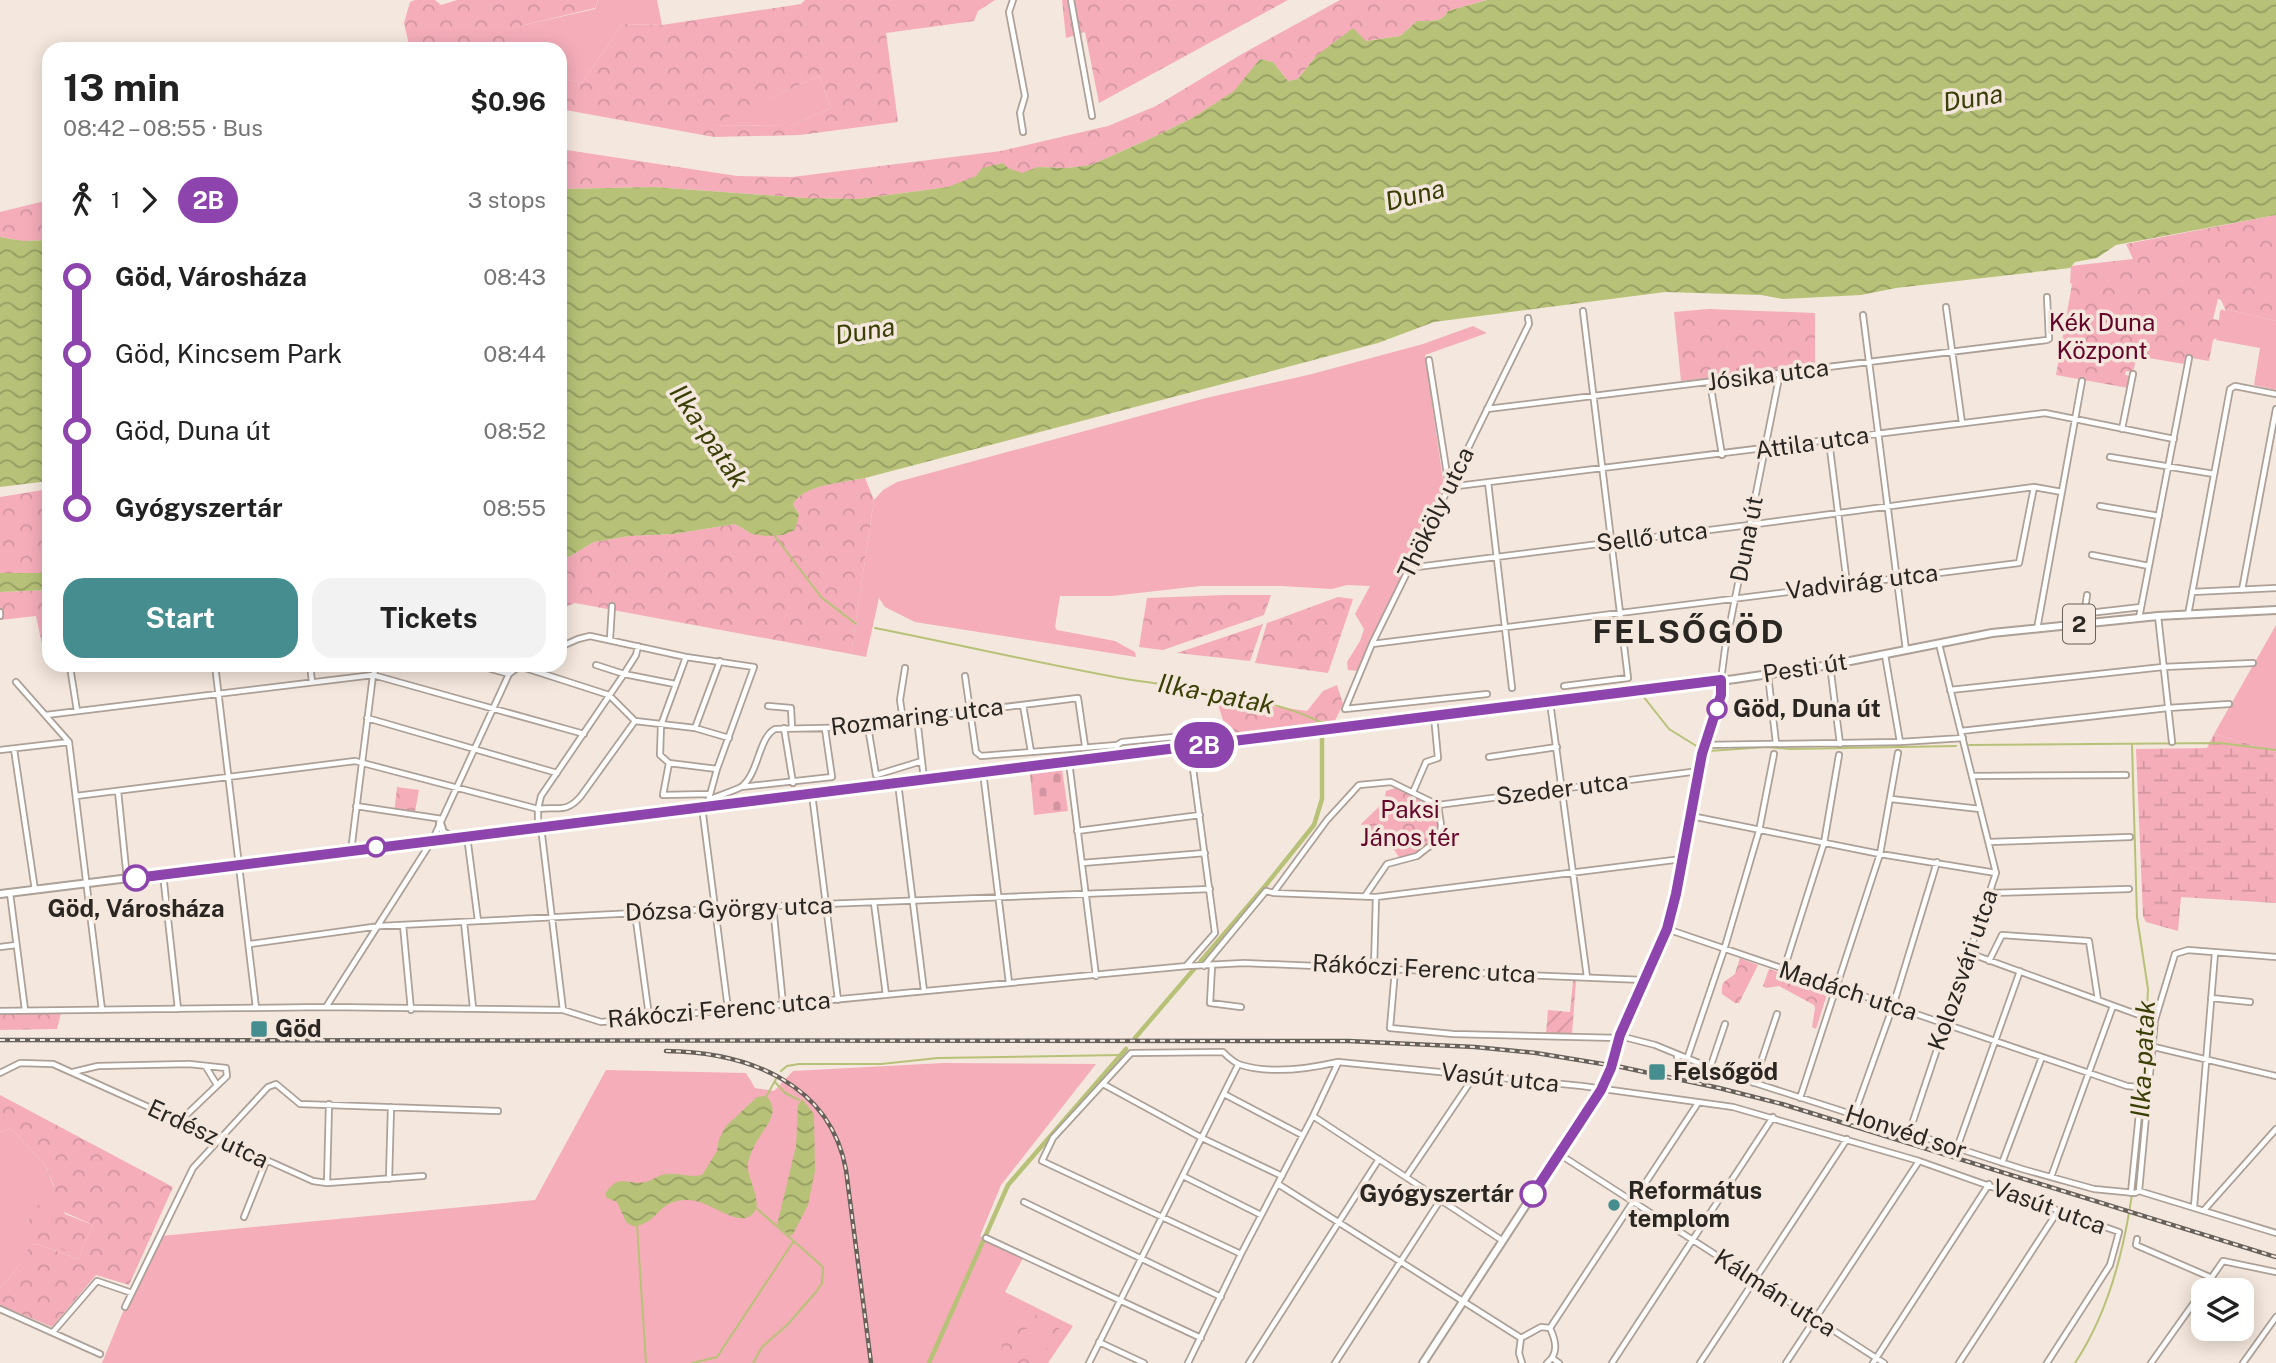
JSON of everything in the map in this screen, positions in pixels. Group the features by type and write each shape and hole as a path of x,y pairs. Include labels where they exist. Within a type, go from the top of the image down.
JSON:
{"main road":[{"name":"Pesti út","path":"0,894 539,827 707,802 813,794 1721,680 1830,665 1938,642 2038,629 2158,616 2276,610"},
{"name":"Duna út","path":"1423,1363 1601,1090 1612,1065 1619,1037 1667,929 1704,749 1721,695 1721,680"},
{"path":"441,821 443,832 451,837"}],"street":[{"path":"1013,0 1009,12 1025,96 1020,113 1023,132"},
{"path":"1071,0 1093,116"},
{"name":"Jósika utca","path":"1487,409 2049,339 2047,297"},
{"path":"1946,307 1962,423"},
{"path":"1564,686 1628,678 1583,310"},
{"path":"1863,315 1906,650"},
{"name":"Thököly utca","path":"1487,694 1345,709 1372,643 1529,324 1528,318"},
{"path":"2140,618 2189,358"},
{"path":"1429,360 1449,487"},
{"name":"Duna út","path":"1721,680 1780,373"},
{"path":"2122,429 2133,374"},
{"path":"2038,629 2082,381"},
{"path":"1710,382 1721,455"},
{"path":"2188,615 2232,387 2276,394"},
{"path":"2242,590 2276,410"},
{"name":"Attila utca","path":"1449,487 2045,413 2174,439"},
{"path":"1829,441 1847,584"},
{"path":"2110,457 2214,474"},
{"path":"1488,482 1512,688"},
{"name":"Sellő utca","path":"1409,568 2034,487 2062,492"},
{"name":"Vadvirág utca","path":"1372,643 2019,563 2034,487"},
{"path":"2100,506 2159,516"},
{"path":"2092,555 2150,566"},
{"path":"2192,592 2276,588"},
{"path":"2087,596 2085,609 2088,613 2141,607"},
{"path":"610,639 612,606"},
{"path":"2158,616 2172,742"},
{"path":"567,644 590,636 686,657 754,667 707,802 728,1009"},
{"name":"Kolozsvári utca","path":"1909,1132 1996,873 1938,642"},
{"path":"563,1010 538,809 541,796 624,674 638,646"},
{"path":"1885,655 1900,742"},
{"path":"686,657 661,725 660,755 669,763 717,769"},
{"path":"695,728 720,661"},
{"path":"1950,690 2162,667 2253,663"},
{"path":"596,665 624,674 675,684"},
{"path":"1830,665 1840,744"},
{"path":"903,720 900,700 905,668"},
{"path":"216,672 256,1008"},
{"path":"311,672 312,682"},
{"path":"351,851 374,672"},
{"path":"502,672 509,674"},
{"path":"326,1007 433,839 512,672"},
{"path":"538,672 609,695 635,721 695,728 729,738"},
{"path":"71,673 77,711"},
{"path":"1768,673 1776,743"},
{"path":"46,715 373,675 584,734"},
{"path":"965,676 978,755 1004,756 1205,734"},
{"path":"16,682 69,742 102,1010"},
{"name":"Rozmaring utca","path":"784,728 868,727 917,718 1078,698 1085,746"},
{"path":"1549,701 1587,977"},
{"path":"1023,704 1031,752"},
{"path":"1961,731 2168,708 2229,704"},
{"path":"768,706 792,708 792,728"},
{"path":"1413,792 1426,762 1438,758 1434,716"},
{"path":"367,718 557,773"},
{"path":"917,718 924,779"},
{"path":"76,796 355,761 538,809 562,810 574,805 635,721"},
{"path":"868,727 876,775 922,761"},
{"path":"740,787 753,770 768,733 784,728 793,783"},
{"path":"669,763 663,795 707,802 740,787 832,777 825,729"},
{"path":"1704,749 1776,743 1963,741"},
{"path":"0,750 69,742"},
{"path":"1117,745 1118,755"},
{"path":"1187,966 1215,933 1190,746"},
{"path":"1489,757 1556,747"},
{"path":"14,749 35,890"},
{"path":"1800,1098 1880,854 1898,753"},
{"path":"1686,1059 1724,950 1759,831 1774,754"},
{"path":"1784,969 1824,843 1839,755"},
{"path":"1069,761 1096,976"},
{"path":"983,771 1010,983"},
{"name":"Szeder utca","path":"1437,805 1699,771"},
{"path":"1972,776 2126,775"},
{"path":"1274,893 1327,820 1356,786 1391,782 1437,805 1441,825 1440,838 1417,856 1387,864 1365,897"},
{"path":"898,783 924,991"},
{"path":"118,791 128,879"},
{"path":"813,794 838,1000"},
{"path":"1891,799 1980,809"},
{"path":"356,806 441,821"},
{"path":"1077,831 1200,815"},
{"path":"1691,816 1880,854 1996,873"},
{"path":"467,836 478,921"},
{"path":"1989,842 2130,838"},
{"path":"1082,863 1205,853"},
{"path":"1204,966 1266,891 1376,897 1683,859"},
{"path":"1854,1115 1893,1006 1937,862"},
{"path":"163,874 178,1009"},
{"name":"Dózsa György utca","path":"250,944 377,926 774,906 1210,889"},
{"path":"1990,893 2129,889"},
{"path":"10,893 24,1010"},
{"path":"1374,968 1376,897"},
{"path":"874,903 886,995"},
{"path":"774,906 783,1004"},
{"path":"635,913 649,1017"},
{"path":"464,922 473,1008"},
{"path":"403,925 411,1010"},
{"name":"Madách utca","path":"1667,929 2127,1086 2144,1088"},
{"path":"1989,961 2002,935 2089,941 2098,1000"},
{"path":"0,947 16,946"},
{"path":"2134,1192 2144,1088 2154,1047 2155,1020 2175,954 2188,950 2276,957"},
{"path":"1969,953 2139,1015"},
{"path":"2194,1207 2215,953"},
{"name":"Rákóczi Ferenc utca","path":"0,1011 473,1008 563,1010 601,1022 1187,966 1244,963 1644,980"},
{"path":"1212,966 1210,1003 1241,1007"},
{"name":"Honvéd sor","path":"1395,970 1390,1028 1453,1034 1619,1037 1655,1045 1754,1083 2002,1163 2094,1189 2134,1192 2194,1207 2276,1233"},
{"path":"1957,1148 2020,971"},
{"path":"2211,998 2250,1002"},
{"path":"2051,1177 2113,1006"},
{"path":"1754,1083 1777,1014"},
{"path":"1710,1068 1726,1024"},
{"path":"2154,1047 2276,1076"},
{"name":"Vasút utca","path":"1161,1218 1042,1161 1054,1138 1131,1054 1223,1052 1238,1065 1267,1069 1310,1068 1338,1062 1475,1075 1733,1107 1919,1161 2119,1232 2110,1265 2047,1363"},
{"path":"1677,1055 1678,1067 1704,1078 1709,1079 1719,1071"},
{"path":"2002,1163 2042,1057"},
{"path":"1188,1363 1338,1062"},
{"name":"Erdész utca","path":"0,1073 20,1063 53,1064 313,1181 327,1183 423,1176"},
{"path":"1089,1363 1238,1065"},
{"path":"72,1072 98,1066 224,1066 228,1070 226,1076 180,1121"},
{"path":"206,1067 217,1085"},
{"path":"1406,1177 1475,1075"},
{"path":"125,1307 193,1168 268,1087 276,1084 300,1104 498,1111"},
{"path":"1103,1084 1202,1138 1282,1176"},
{"path":"2134,1192 2141,1094 2144,1088"},
{"path":"1224,1094 1302,1135"},
{"path":"1550,1328 1698,1103"},
{"path":"327,1183 329,1104"},
{"path":"389,1179 391,1107"},
{"path":"1313,1116 1503,1241"},
{"path":"1612,1363 1773,1117"},
{"path":"2204,1210 2276,1129"},
{"path":"1700,1363 1847,1139"},
{"name":"Kálmán utca","path":"1559,1154 1874,1360 1884,1363"},
{"path":"1249,1363 1379,1159"},
{"path":"1786,1363 1919,1161"},
{"path":"244,1217 266,1162"},
{"path":"1183,1176 1261,1215"},
{"path":"1279,1184 1521,1338"},
{"path":"1874,1360 1989,1184"},
{"path":"1335,1363 1440,1199"},
{"path":"1024,1202 1221,1297"},
{"path":"1959,1363 2058,1211"},
{"path":"1161,1218 1241,1254"},
{"path":"986,1238 1200,1338"},
{"path":"2137,1239 2136,1245 2212,1278 2223,1261 2276,1272"},
{"path":"53,1332 97,1282 132,1293"},
{"path":"2151,1363 2191,1307"},
{"path":"0,1309 100,1354"},
{"path":"2243,1363 2276,1317"},
{"path":"1521,1338 1541,1327 1550,1328"},
{"path":"1547,1363 1552,1359 1556,1347 1550,1328"},
{"path":"1521,1338 1519,1353 1522,1363"},
{"path":"1099,1342 1144,1363"},
{"path":"1552,1359 1559,1363"}],"green space":[{"path":"435,0 441,5 457,0 598,0 595,8 512,28 509,42 408,42 404,23 410,2"},
{"path":"598,0 657,0 662,25 622,24 582,83 567,80 567,42 509,42 511,28 595,9"},
{"path":"805,0 995,0 978,11 974,21 886,33 898,122 800,135 714,137 567,110 567,80 582,83 622,24 662,25 801,4","holes":["819,76 831,108 790,126 711,125"]},
{"path":"1062,0 1288,0 1099,103 1085,32 1066,38"},
{"path":"1340,0 1487,0 1448,11 1439,19 1417,21 1400,36 1366,41 1316,56 1298,79 1288,81 1273,62 1260,59 1235,91 1194,117 1091,165 1038,167 1022,174 1008,168 948,187 858,199 805,198 654,187 567,189 567,150 737,176 792,177 1001,151 1108,126 1156,106 1242,54"},
{"path":"819,76 831,108 790,126 709,125"},
{"path":"42,202 42,240 23,241 0,237 0,212"},
{"name":"Kék Duna Központ","path":"2276,215 2276,321 2225,309 2218,299 2213,319 2219,320 2220,311 2223,309 2227,319 2220,336 2213,340 2209,361 2186,357 2184,364 2137,356 2133,372 2126,371 2125,375 2130,376 2128,388 2056,375 2072,284 2071,266 2133,259 2126,244"},
{"path":"1708,309 1815,313 1815,366 1681,381 1674,312"},
{"path":"2225,309 2276,321 2276,390 2254,385 2260,348 2216,340"},
{"path":"1473,326 1487,333 1425,355 1444,487 1359,671 1348,670 1347,662 1364,629 1355,614 1370,586 1347,585 1332,589 1200,586 1112,596 1060,596 1055,627 1057,630 1115,641 1135,652 1136,657 915,622 885,607 879,598 866,657 851,654 874,500 883,490 897,482 1206,398 1312,374 1423,344"},
{"path":"865,478 874,500 851,654 575,603 567,606 567,558 594,542 629,536 674,534 735,524 752,534 799,514 793,505 797,498 824,486"},
{"path":"42,490 42,573 0,573 0,497"},
{"path":"42,590 42,644 36,616 0,620 0,592"},
{"path":"1271,595 1264,615 1163,650 1139,647 1147,598"},
{"path":"1338,597 1353,599 1328,673 1255,663 1267,623"},
{"path":"1263,624 1250,661 1177,653"},
{"path":"2276,625 2276,752 2214,734"},
{"path":"1337,685 1343,704 1332,727 1229,739 1216,698 1307,711 1323,691"},
{"path":"2214,734 2276,752 2276,903 2181,897 2178,931 2146,922 2143,916 2136,749 2207,748"},
{"path":"1062,769 1068,811 1034,815 1030,773"},
{"name":"Paksi János tér","path":"1401,786 1438,805 1440,838 1417,856 1400,859 1395,851 1361,824 1384,802 1386,791"},
{"path":"397,787 419,790 414,817 394,814"},
{"path":"1740,958 1758,965 1739,1003 1735,1003 1722,994 1722,986 1735,974"},
{"path":"1769,969 1829,988 1816,1029 1812,1027 1814,1005 1779,986 1763,986"},
{"path":"1573,981 1576,981 1572,1034 1546,1034 1548,1010 1570,1012"},
{"path":"0,1013 61,1013 57,1029 0,1030"},
{"path":"943,1063 1096,1064 1001,1185 980,1236 1023,1258 1005,1292 1073,1326 1048,1363 102,1363 125,1307 161,1236 535,1200 606,1070 746,1073 755,1088 774,1091 793,1071"},
{"path":"0,1095 173,1187 129,1285 96,1275 52,1327 0,1305 0,1288 16,1270 31,1245 37,1244 78,1259 93,1225 51,1206 54,1186 44,1163 11,1129 0,1132"},
{"path":"11,1129 44,1163 65,1214 93,1225 78,1259 37,1244 32,1245 0,1288 0,1132"},
{"path":"36,1204 89,1227 77,1256 24,1233"},
{"path":"1029,1315 1036,1315 1042,1321 1015,1338 1012,1343 1015,1350 1042,1356 1051,1341 1045,1330 1051,1325 1059,1328 1061,1338 1045,1363 1001,1363 1000,1331 1015,1326"}],"water":[{"name":"Duna","path":"1487,0 2276,0 2276,215 2116,245 2097,258 2075,262 2070,268 1896,288 1861,295 1783,299 1761,295 1665,292 1434,322 1378,343 865,478 814,489 797,498 793,505 799,514 795,530 783,535 752,534 735,524 674,534 629,536 594,542 567,558 567,189 654,187 805,198 858,199 948,187 976,176 982,168 1003,163 1022,173 1038,167 1091,165 1194,117 1234,91 1260,59 1273,62 1288,81 1298,79 1316,56 1353,28 1366,41 1400,36 1417,21 1439,19 1448,11"},
{"path":"0,237 23,241 42,240 42,482 0,487"},
{"path":"0,573 42,573 42,590 0,592"},
{"path":"766,1096 772,1112 748,1163 756,1207 748,1217 735,1217 703,1203 687,1200 669,1204 647,1222 632,1226 626,1222 617,1202 607,1198 605,1194 610,1187 619,1182 646,1182 667,1174 702,1175 717,1151 719,1139 726,1126 757,1097"},
{"path":"802,1099 814,1114 815,1171 808,1205 790,1236 777,1225 796,1146 798,1105"}],"waterway":[{"name":"Ilka-patak","path":"774,535 821,597 856,624"},
{"name":"Ilka-patak","path":"875,628 1120,678 1251,699 1301,713 1322,723 1640,684"},
{"name":"Ilka-patak","path":"1643,696 1669,729 1698,747"},
{"path":"1135,1038 1314,825 1322,799 1322,723"},
{"name":"Ilka-patak","path":"1969,745 2220,743 2276,750"},
{"name":"Ilka-patak","path":"2132,745 2137,917 2148,989 2143,1094"},
{"name":"Ilka-patak","path":"1709,751 1766,747 1790,749 1956,746"},
{"path":"929,1363 1008,1185 1126,1049"},
{"path":"781,1071 787,1066 799,1064 881,1064 938,1058 1121,1055"},
{"path":"766,1097 776,1079"},
{"path":"775,1082 785,1093 799,1100"},
{"name":"Ilka-patak","path":"2075,1363 2105,1304 2124,1241 2142,1110"},
{"path":"753,1363 762,1347 788,1324 816,1292 822,1283 823,1267 755,1207"},
{"path":"637,1225 646,1363"},
{"path":"692,1363 717,1357 793,1242"}],"railway":[{"path":"0,1040 1348,1041 1475,1047 1536,1053 1621,1067 1782,1104 2276,1257"},
{"path":"666,1051 726,1058 754,1066 780,1078 803,1094 822,1114 837,1140 846,1170 871,1363"}],"bus line":[{"name":"2B","path":"136,878 1721,680 1721,695 1702,754 1667,929 1620,1035 1611,1068 1601,1090 1533,1194"}],"place":[{"name":"Göd, Duna út","path":"1717,709"},
{"name":"Göd, Városháza","path":"136,878"},
{"name":"Göd","path":"259,1029"},
{"name":"Felsőgöd","path":"1657,1072"},
{"name":"Gyógyszertár","path":"1533,1194"},
{"name":"Református templom","path":"1614,1205"}],"district":[{"name":"FELSŐGÖD","path":"1689,632"}]}
